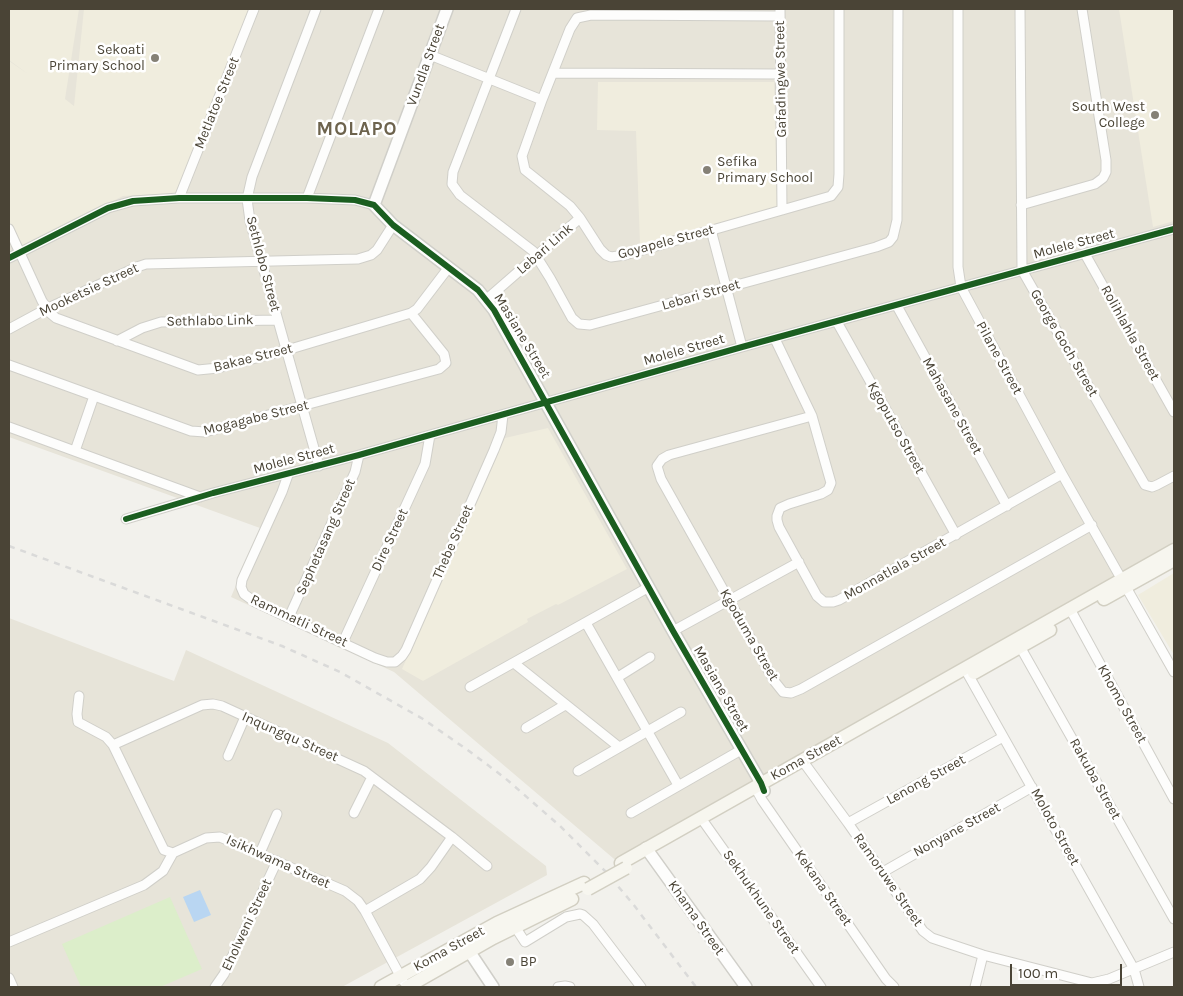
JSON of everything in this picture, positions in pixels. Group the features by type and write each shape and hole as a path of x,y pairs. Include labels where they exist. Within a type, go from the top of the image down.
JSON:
{"main road":[{"name":"Koma Street","path":"1125,583 1174,550"},
{"name":"Koma Street","path":"381,987 405,983 466,946 624,866 1125,583 1174,560"}],"street":[{"name":"Metlatoe Street","path":"179,198 254,9"},
{"name":"Sethlobo Street","path":"316,9 252,177 247,198 250,221 319,466"},
{"path":"307,198 379,9"},
{"name":"Vundla Street","path":"374,205 447,9"},
{"path":"488,78 516,9"},
{"name":"Goyapele Street","path":"780,12 584,15 573,22 522,156 523,167 527,173 562,199 580,218 600,249 611,257 625,255 831,196 838,187 839,174 839,9"},
{"name":"Lebari Street","path":"488,78 453,172 452,184 460,195 524,243 537,257 572,318 579,324 597,324 889,242 893,237 897,220 898,9"},
{"name":"Pilane Street","path":"958,9 958,267 961,287 1062,474 1174,672"},
{"name":"George Goch Street","path":"1020,9 1022,270 1145,484 1152,487 1174,476"},
{"path":"1021,205 1095,184 1103,178 1106,172 1106,160 1082,9"},
{"name":"Gafadingwe Street","path":"780,12 782,210"},
{"path":"430,55 542,100"},
{"path":"553,72 780,74"},
{"path":"9,258 121,204 147,199 307,198 354,200 374,205"},
{"name":"Masiane Street","path":"374,205 393,225 449,267 487,299 547,402 741,750 759,789"},
{"name":"Lebari Link","path":"487,299 580,218"},
{"name":"Mooketsie Street","path":"9,329 46,308 137,266 146,264 348,260 366,258 377,250 393,225"},
{"name":"Bakae Street","path":"9,229 46,308 56,318 198,370 218,368 287,350 411,313"},
{"name":"Molele Street","path":"126,519 1174,229"},
{"path":"710,230 742,347"},
{"name":"Rolihlahla Street","path":"1085,254 1174,412"},
{"path":"411,313 417,309 449,267"},
{"name":"Mahasane Street","path":"897,306 1008,506"},
{"name":"Mogagabe Street","path":"9,365 199,433 303,407 434,371 444,366 446,358 444,354 411,313"},
{"name":"Sethlabo Link","path":"117,340 160,322 278,320"},
{"name":"Kgoputso Street","path":"837,322 956,535"},
{"name":"Monnatlala Street","path":"775,339 812,416 830,478 830,486 822,494 784,505 776,516 779,527 821,600 828,603 833,602 1008,506 1062,474"},
{"path":"75,451 94,396"},
{"name":"Thebe Street","path":"391,662 398,660 406,650 498,439 503,415"},
{"name":"Kgoduma Street","path":"812,416 669,455 662,459 658,464 657,470 775,682 783,692 791,693 801,689 1092,525"},
{"path":"9,427 200,497"},
{"name":"Dire Street","path":"343,642 425,464 430,435"},
{"name":"Sephetasang Street","path":"289,617 355,472 359,455"},
{"name":"Rammatli Street","path":"288,475 242,580 241,587 244,594 247,598 375,658 391,662"},
{"path":"674,631 799,562"},
{"path":"470,687 649,587"},
{"name":"Khomo Street","path":"1072,613 1174,799"},
{"path":"586,623 678,785"},
{"name":"Rakuba Street","path":"1018,643 1174,919"},
{"path":"618,677 650,656"},
{"path":"514,662 619,748"},
{"name":"Moloto Street","path":"967,672 1134,969 1139,987"},
{"path":"9,942 144,885 163,871 173,853 161,847 113,745 106,737 78,722 76,714 79,696"},
{"name":"Inqungqu Street","path":"113,745 193,709 207,704 222,706 372,777 452,837 487,866"},
{"path":"526,728 565,705"},
{"path":"578,771 681,712"},
{"path":"228,756 245,717"},
{"name":"Lenong Street","path":"848,823 1004,737"},
{"name":"Masiane Street","path":"631,813 741,750"},
{"name":"Ramoruwe Street","path":"804,764 927,935 944,943 983,955 1092,983 1100,982 1174,952"},
{"path":"354,813 372,777"},
{"name":"Nonyane Street","path":"883,872 1032,788"},
{"name":"Kekana Street","path":"759,789 880,970 894,987"},
{"path":"260,853 277,814"},
{"name":"Sekhukhune Street","path":"703,821 821,987"},
{"name":"Isikhwama Street","path":"173,853 206,838 216,836 260,853 345,891 358,901 365,911 405,983"},
{"path":"365,911 420,879 452,837"},
{"name":"Khama Street","path":"649,851 746,987"},
{"name":"Eholweni Street","path":"215,987 224,974 276,861"},
{"path":"512,922 525,942 566,917 583,915 593,924 641,987"},
{"path":"466,946 493,987"},
{"path":"975,987 983,955"},
{"path":"9,978 13,987"},
{"path":"558,987 570,987"}],"shaded area":[{"path":"9,9 1174,9 1174,550 620,864 394,672 231,597 260,528 9,437"},
{"path":"9,9 79,9 65,99 74,106 84,9 251,9 179,193 123,196 21,246 9,223 9,61 28,74 9,60"},
{"name":"South West College","path":"1119,9 1174,9 1174,221 1153,227"},
{"name":"Sefika Primary School","path":"598,82 774,82 777,208 640,244 636,131 597,130"},
{"path":"548,428 627,569 527,619 528,622 423,681 402,669 505,438"},
{"path":"1174,573 1174,655 1138,595"},
{"path":"9,618 174,681 186,650 388,743 546,866 547,875 342,987 9,987"}],"green space":[{"path":"170,897 202,969 160,987 81,987 62,944"}],"water":[{"path":"200,890 211,915 194,922 183,897"}],"railway":[{"path":"9,546 282,646 340,672 423,719 505,778 560,826 606,872 633,904 696,987"}],"cycle path":[{"path":"9,258 108,208 133,201 179,198 307,198 355,200 374,205 393,225 478,290 494,310 764,791"},
{"path":"126,519 213,493 359,455 742,347 1174,229"}],"place":[{"name":"Sekoati Primary School","path":"155,58"},
{"name":"South West College","path":"1155,115"},
{"name":"Sefika Primary School","path":"707,170"},
{"name":"BP","path":"510,962"}],"district":[{"name":"MOLAPO","path":"357,130"}]}
